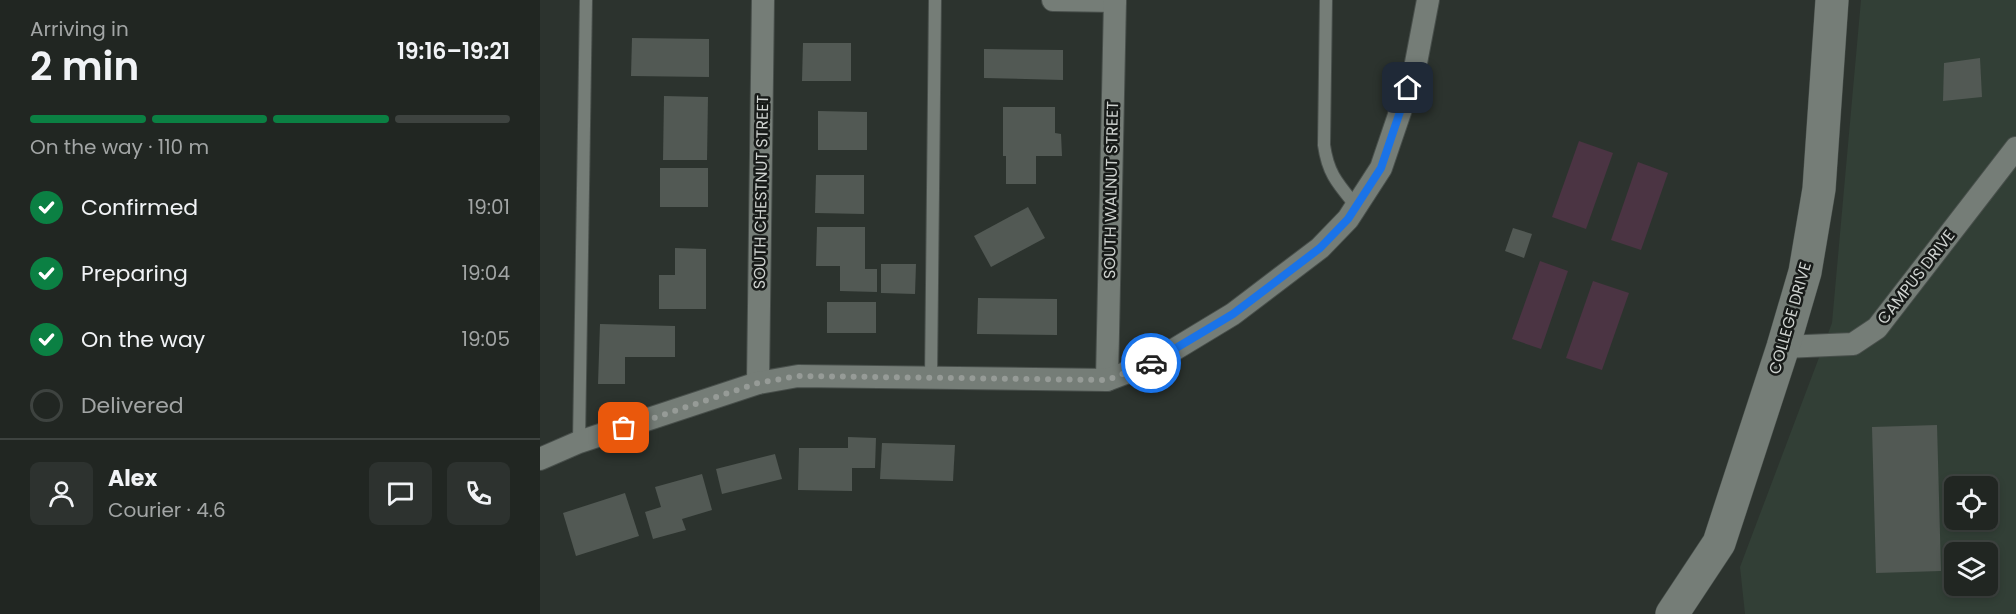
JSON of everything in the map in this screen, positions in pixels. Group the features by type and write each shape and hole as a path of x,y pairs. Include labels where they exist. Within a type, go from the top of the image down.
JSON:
{"street":[{"name":"SOUTH CHESTNUT STREET","path":"758,383 763,0"},
{"path":"1053,0 1115,1"},
{"path":"540,459 579,442 758,383 798,376 1107,380 1152,363 1233,314 1320,248 1348,219 1381,168 1415,68 1428,0"},
{"name":"COLLEGE DRIVE","path":"1672,614 1719,543 1805,272 1819,189 1832,0"},
{"name":"SOUTH WALNUT STREET","path":"1107,380 1115,1"},
{"name":"CAMPUS DRIVE","path":"1783,347 1852,344 1877,328 2016,148"}],"lane":[{"path":"579,442 586,0"},
{"path":"930,379 935,0"},
{"path":"1326,0 1324,145 1326,164 1336,182 1356,206"}],"shaded area":[{"path":"1861,0 2016,0 2016,614 1745,614 1740,567 1832,323"},
{"path":"1579,141 1613,153 1586,229 1552,217"},
{"path":"1638,162 1668,173 1641,250 1611,240"},
{"path":"1540,261 1568,271 1541,349 1512,339"},
{"path":"1593,281 1629,293 1602,370 1566,358"}],"building":[{"path":"632,38 709,39 709,77 631,76"},
{"path":"803,43 851,43 851,81 802,81"},
{"path":"984,49 1063,50 1063,80 984,78"},
{"path":"1980,58 1982,97 1943,101 1944,63"},
{"path":"664,96 708,97 707,160 663,160"},
{"path":"1003,107 1055,107 1055,133 1061,134 1062,156 1036,156 1036,184 1006,184 1006,156 1003,156"},
{"path":"818,111 867,112 867,150 818,150"},
{"path":"660,168 708,168 708,207 660,207"},
{"path":"816,175 864,175 864,214 815,213"},
{"path":"1028,207 1045,238 991,267 974,236"},
{"path":"817,227 865,227 865,269 877,269 877,292 840,291 840,266 816,266"},
{"path":"1513,228 1532,234 1524,258 1505,251"},
{"path":"675,248 706,249 706,309 659,309 659,275 675,275"},
{"path":"881,264 916,264 915,294 881,293"},
{"path":"978,298 1057,299 1057,335 977,334"},
{"path":"827,302 876,302 876,333 827,333"},
{"path":"600,324 675,326 675,357 625,357 625,384 598,384"},
{"path":"1937,425 1941,571 1876,573 1872,427"},
{"path":"848,437 876,438 875,468 852,468 852,491 798,490 799,448 848,448"},
{"path":"882,443 955,445 953,481 880,479"},
{"path":"775,454 782,479 722,494 716,469"},
{"path":"702,474 712,510 682,519 686,530 653,539 645,512 661,507 655,487"},
{"path":"625,493 639,536 576,556 563,513"}],"way so far":[{"path":"624,428 758,383 798,376 1107,380 1151,363"}],"route":[{"path":"1151,363 1233,314 1320,248 1348,219 1381,168 1408,88"}]}
